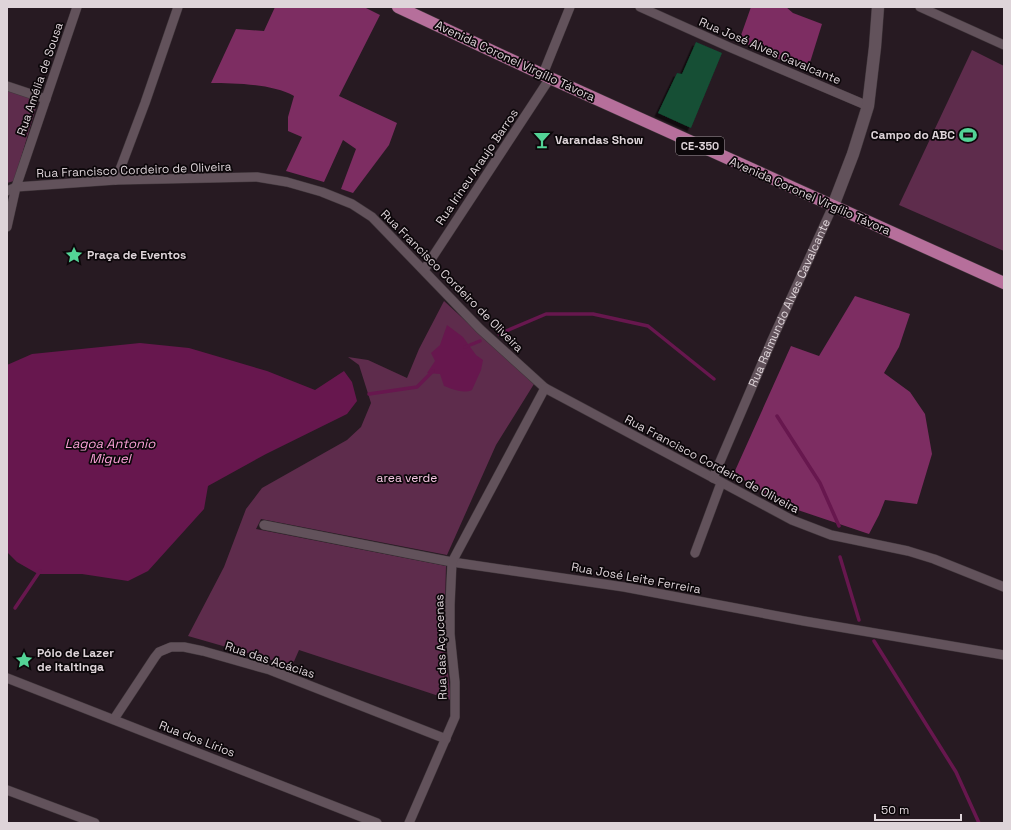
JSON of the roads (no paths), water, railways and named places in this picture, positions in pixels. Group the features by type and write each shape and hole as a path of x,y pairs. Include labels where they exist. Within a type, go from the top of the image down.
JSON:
{"main road":[{"name":"Avenida Coronel Virgílio Távora","path":"398,7 1004,283"}],"street":[{"name":"Rua Amélia de Sousa","path":"7,227 11,189 46,99 78,7"},
{"path":"116,180 145,103 178,7"},
{"name":"Rua Irineu Araujo Barros","path":"424,270 547,76 570,7"},
{"name":"Rua José Alves Cavalcante","path":"640,7 736,50 868,106"},
{"name":"Rua Raimundo Alves Cavalcante","path":"713,478 772,340 833,206 853,154 868,106 878,7"},
{"path":"920,7 1004,45"},
{"path":"7,86 46,99"},
{"name":"Rua Francisco Cordeiro de Oliveira","path":"11,189 116,180 257,177 287,182 322,192 352,204 372,217 480,329 545,388 792,520 815,530 845,539 908,551 934,559 1004,587"},
{"name":"Rua das Açucenas","path":"409,823 455,717 454,667 450,634 452,562 545,388"},
{"path":"695,553 722,483"},
{"name":"Rua José Leite Ferreira","path":"264,526 452,562 624,587 804,621 1004,656"},
{"name":"Rua das Acácias","path":"114,719 155,656 159,652 170,647 184,647 270,670 446,739"},
{"name":"Rua dos Lírios","path":"7,678 377,823"},
{"path":"7,790 95,823"}],"water":[{"path":"447,325 463,337 476,355 483,360 481,370 472,390 454,390 444,386 440,374 427,373 435,361 431,353 440,345"},
{"name":"Lagoa Antonio Miguel","path":"140,343 189,348 267,371 315,390 344,371 352,382 357,401 347,414 266,454 208,486 204,509 148,571 128,581 82,574 38,574 17,562 7,552 7,365 32,354"}],"waterway":[{"path":"499,334 546,314 593,314 648,326 714,379"},
{"path":"465,347 480,341"},
{"path":"369,394 417,387 433,371"},
{"path":"777,416 820,483 839,526"},
{"path":"840,557 859,620"},
{"path":"15,608 40,571"},
{"path":"874,641 956,772 979,823"}],"place":[{"name":"Campo do ABC","path":"968,135"},
{"name":"Varandas Show","path":"542,140"},
{"name":"Praça de Eventos","path":"74,255"},
{"name":"Pólo de Lazer de Itaitinga","path":"24,660"}],"park label":[{"name":"area verde","path":"407,478"}]}
